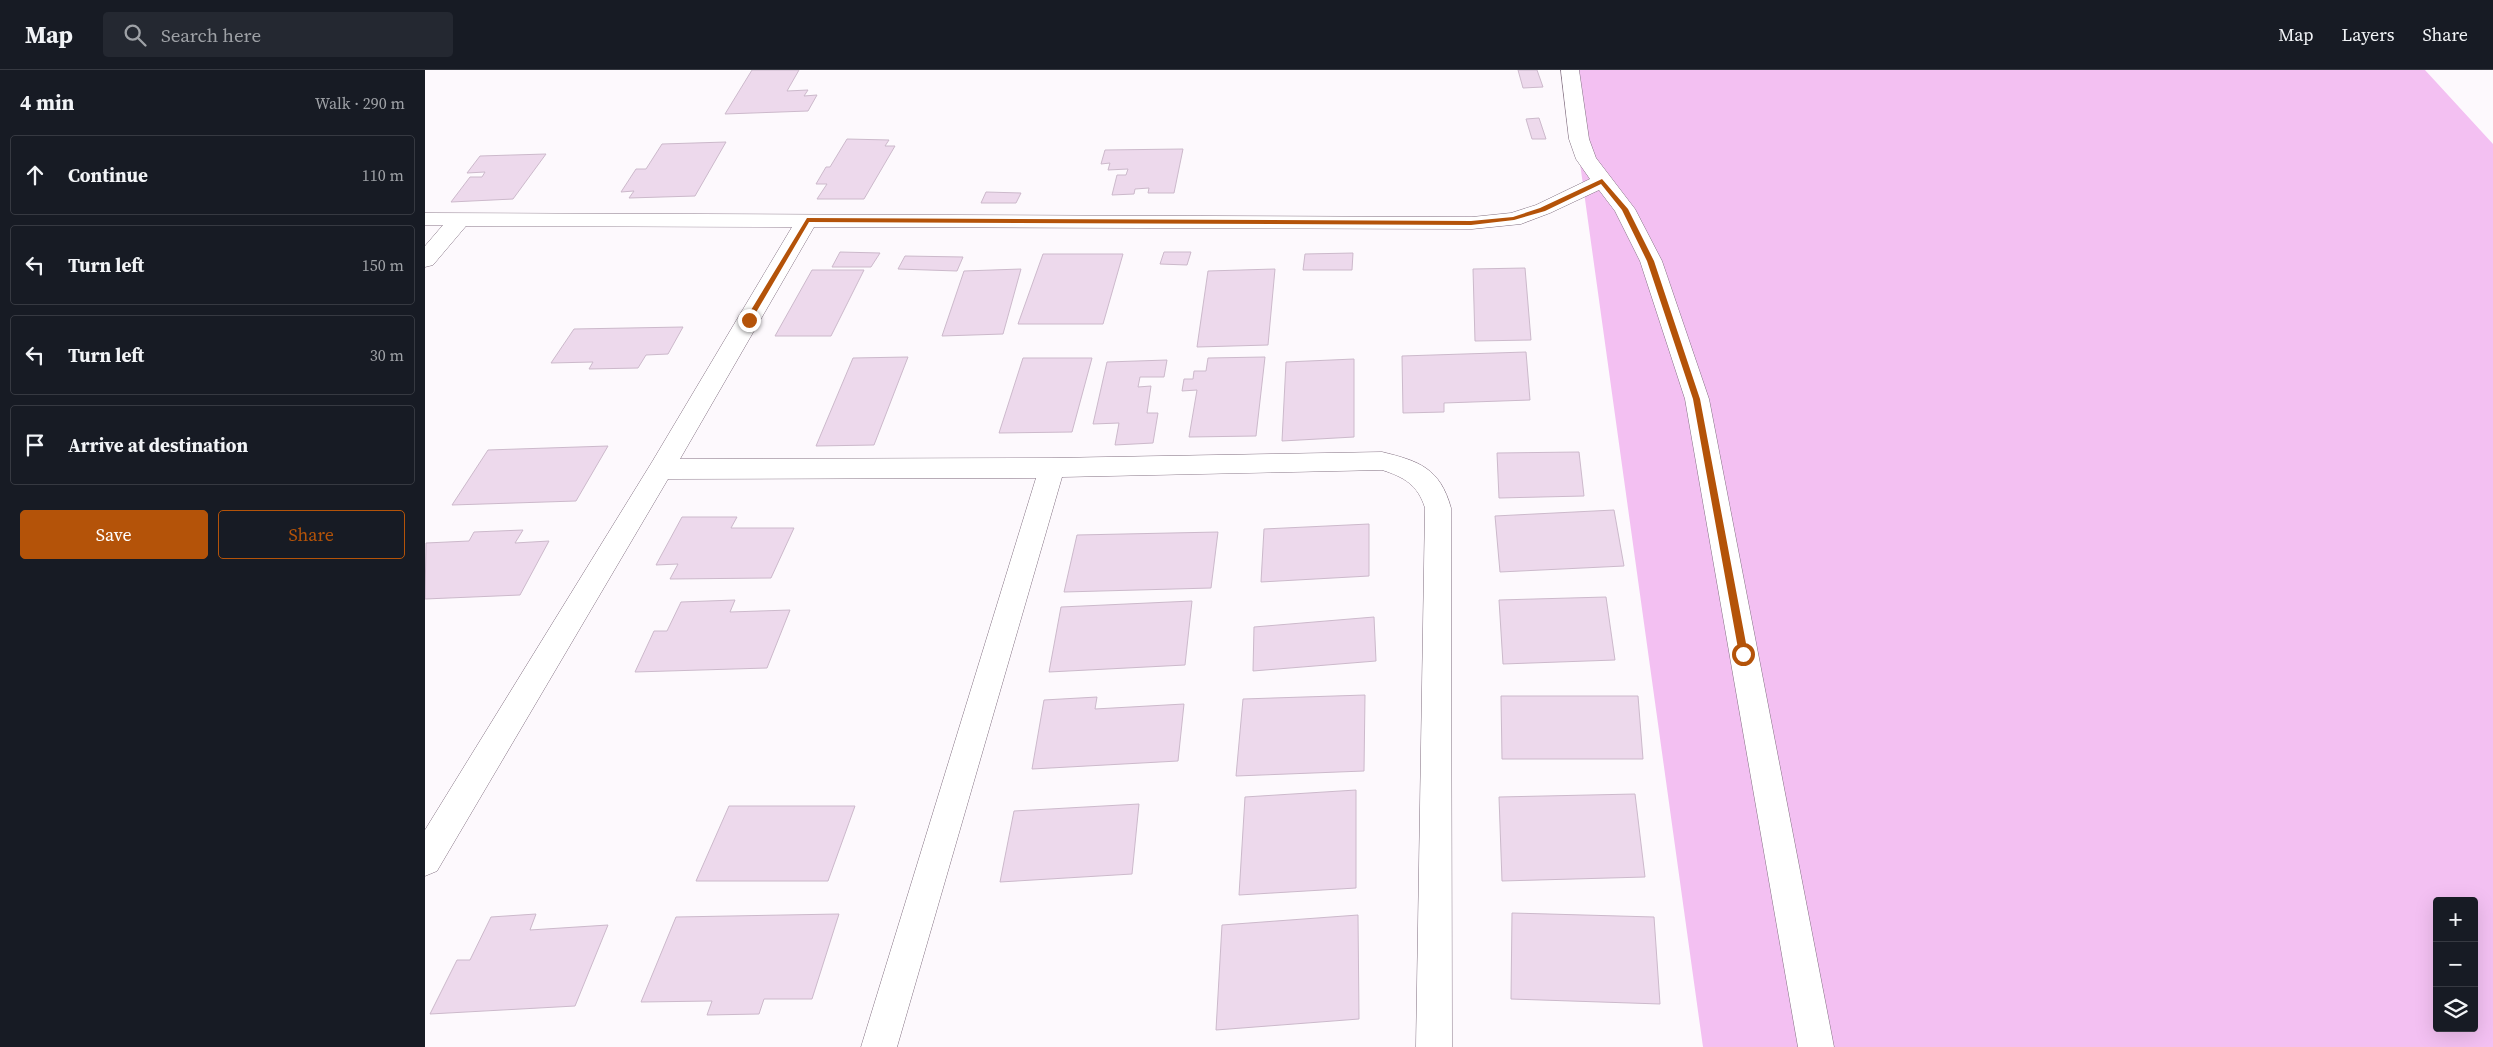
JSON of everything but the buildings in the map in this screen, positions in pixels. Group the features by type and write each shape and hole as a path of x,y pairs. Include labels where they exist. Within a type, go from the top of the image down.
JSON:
{"street":[{"path":"1570,70 1579,139 1586,159 1625,209 1651,261 1697,399 1816,1047"},
{"path":"425,220 1471,223 1514,218 1543,210 1602,181"},
{"path":"425,260 460,220"},
{"path":"425,860 661,469 807,220"},
{"path":"661,469 1052,468 1382,461 1406,467 1421,477 1435,490 1438,518 1434,1047"},
{"path":"879,1047 1052,468"}],"shaded area":[{"path":"1567,70 2425,70 2493,144 2493,1047 1703,1047"}],"route":[{"path":"749,320 807,220 1471,223 1514,218 1543,210 1573,193 1602,181 1625,209 1651,261 1697,399 1743,654"}]}
